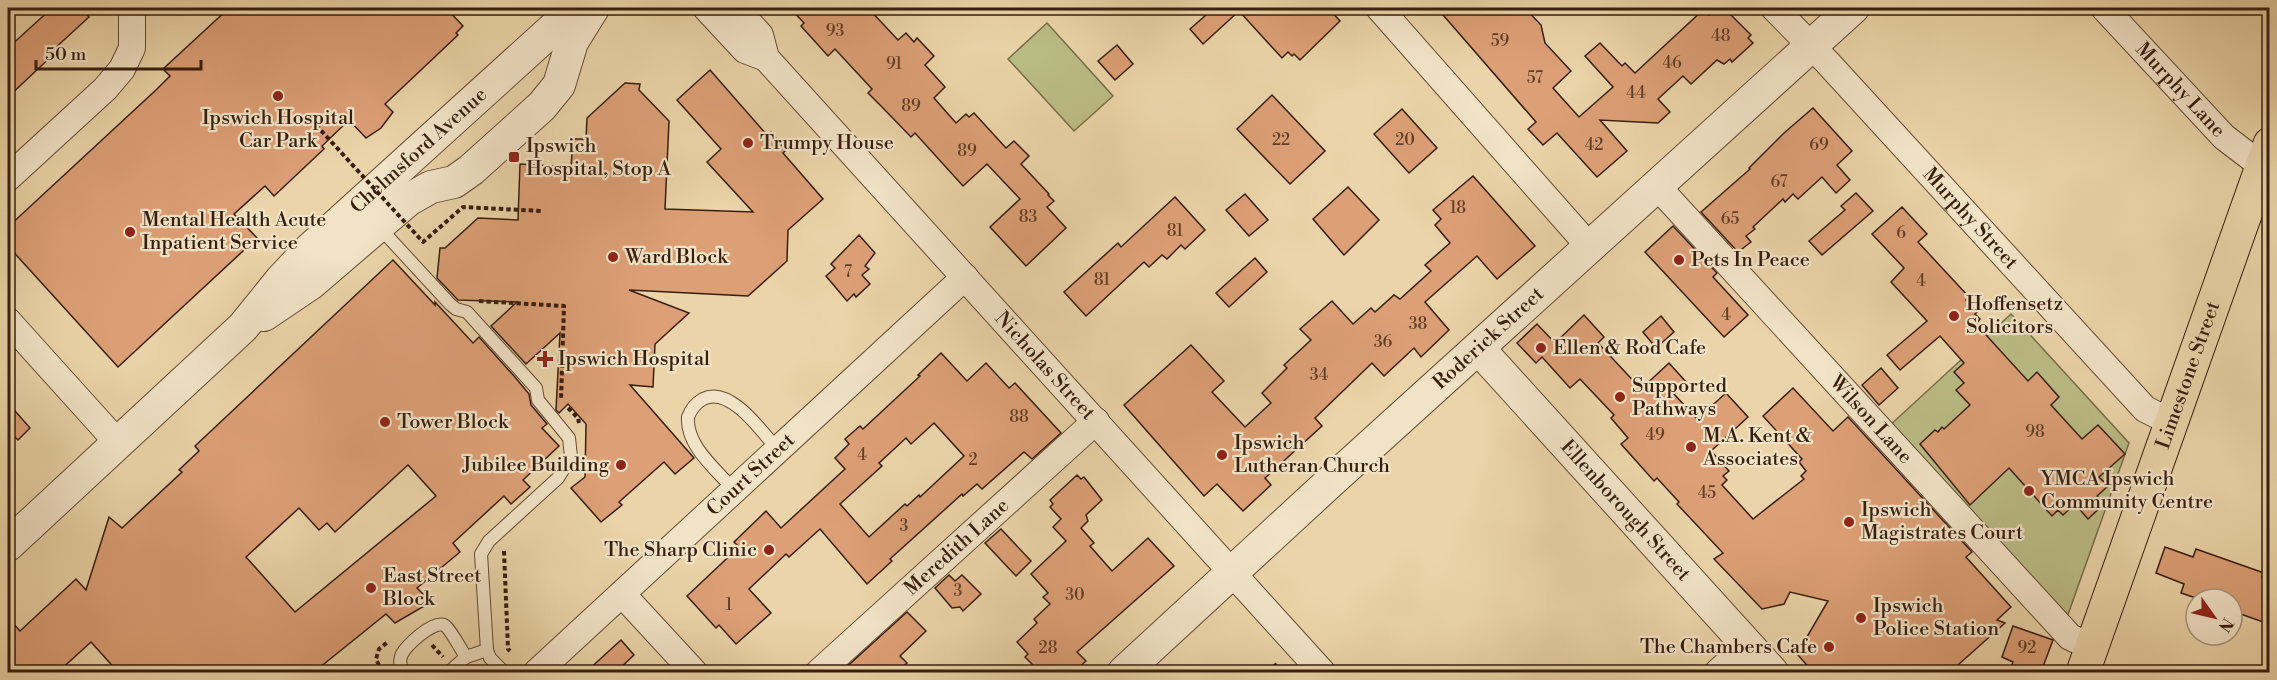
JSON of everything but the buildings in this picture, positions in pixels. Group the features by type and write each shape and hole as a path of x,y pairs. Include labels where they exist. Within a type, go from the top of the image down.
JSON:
{"main road":[{"name":"Limestone Street","path":"2088,660 2266,155"}],"street":[{"path":"8,178 105,89 122,69 132,48 132,8"},
{"name":"Chelmsford Avenue","path":"8,545 247,321 302,257 576,8"},
{"name":"Chelmsford Avenue","path":"247,321 310,284 418,193 448,183 471,170 542,106 557,89 572,42 593,8"},
{"name":"Nicholas Street","path":"706,8 745,50 766,58"},
{"name":"Nicholas Street","path":"735,8 758,32 766,58 1322,672"},
{"path":"1379,8 1589,246"},
{"name":"Murphy Street","path":"1774,8 1827,62 2145,409 2171,422"},
{"name":"Roderick Street","path":"1124,672 1589,246 1853,8"},
{"name":"Murphy Lane","path":"2104,8 2224,137 2266,155"},
{"path":"507,70 527,64 543,64 553,73 557,89"},
{"path":"412,156 415,166 422,174 432,180 448,183"},
{"name":"Wilson Lane","path":"1656,185 2070,637 2088,660"},
{"name":"Court Street","path":"537,672 964,278"},
{"path":"8,321 118,443"},
{"name":"Ellenborough Street","path":"1479,349 1772,672"},
{"name":"Meredith Lane","path":"819,672 1096,421"},
{"path":"622,594 694,672"},
{"path":"1718,672 1747,646"}],"lane":[{"path":"378,226 450,304 456,309 471,306 536,388 538,400 569,438 571,457 558,478 489,541 481,554 487,650 490,658 504,672"},
{"path":"734,489 699,449 691,436 688,417 697,403 711,397 734,403 778,450"},
{"path":"403,672 400,661 404,652 434,625 447,628 466,657"},
{"path":"448,672 466,657 487,650"}],"path":[{"path":"316,125 423,242 463,207 541,211"},
{"path":"471,306 564,306 561,400"},
{"path":"1268,672 1277,664"}],"green space":[{"path":"1047,23 1113,96 1074,131 1008,59"},
{"name":"YMCA Ipswich Community Centre","path":"2011,314 2129,443 2066,620 1888,427"}],"place":[{"name":"Ipswich Hospital Car Park","path":"278,96"},
{"name":"Trumpy House","path":"748,143"},
{"name":"Ipswich Hospital, Stop A","path":"514,157"},
{"name":"Mental Health Acute Inpatient Service","path":"130,232"},
{"name":"Ward Block","path":"613,257"},
{"name":"Pets In Peace","path":"1679,260"},
{"name":"Hoffensetz Solicitors","path":"1954,316"},
{"name":"Ellen & Rod Cafe","path":"1541,348"},
{"name":"Ipswich Hospital","path":"545,359"},
{"name":"Supported Pathways","path":"1620,397"},
{"name":"Tower Block","path":"385,422"},
{"name":"M.A. Kent & Associates","path":"1691,447"},
{"name":"Ipswich Lutheran Church","path":"1222,455"},
{"name":"Jubilee Building","path":"621,465"},
{"name":"YMCA Ipswich Community Centre","path":"2029,491"},
{"name":"Ipswich Magistrates Court","path":"1849,522"},
{"name":"The Sharp Clinic","path":"769,550"},
{"name":"East Street Block","path":"371,588"},
{"name":"Ipswich Police Station","path":"1861,618"},
{"name":"The Chambers Cafe","path":"1829,647"}]}
